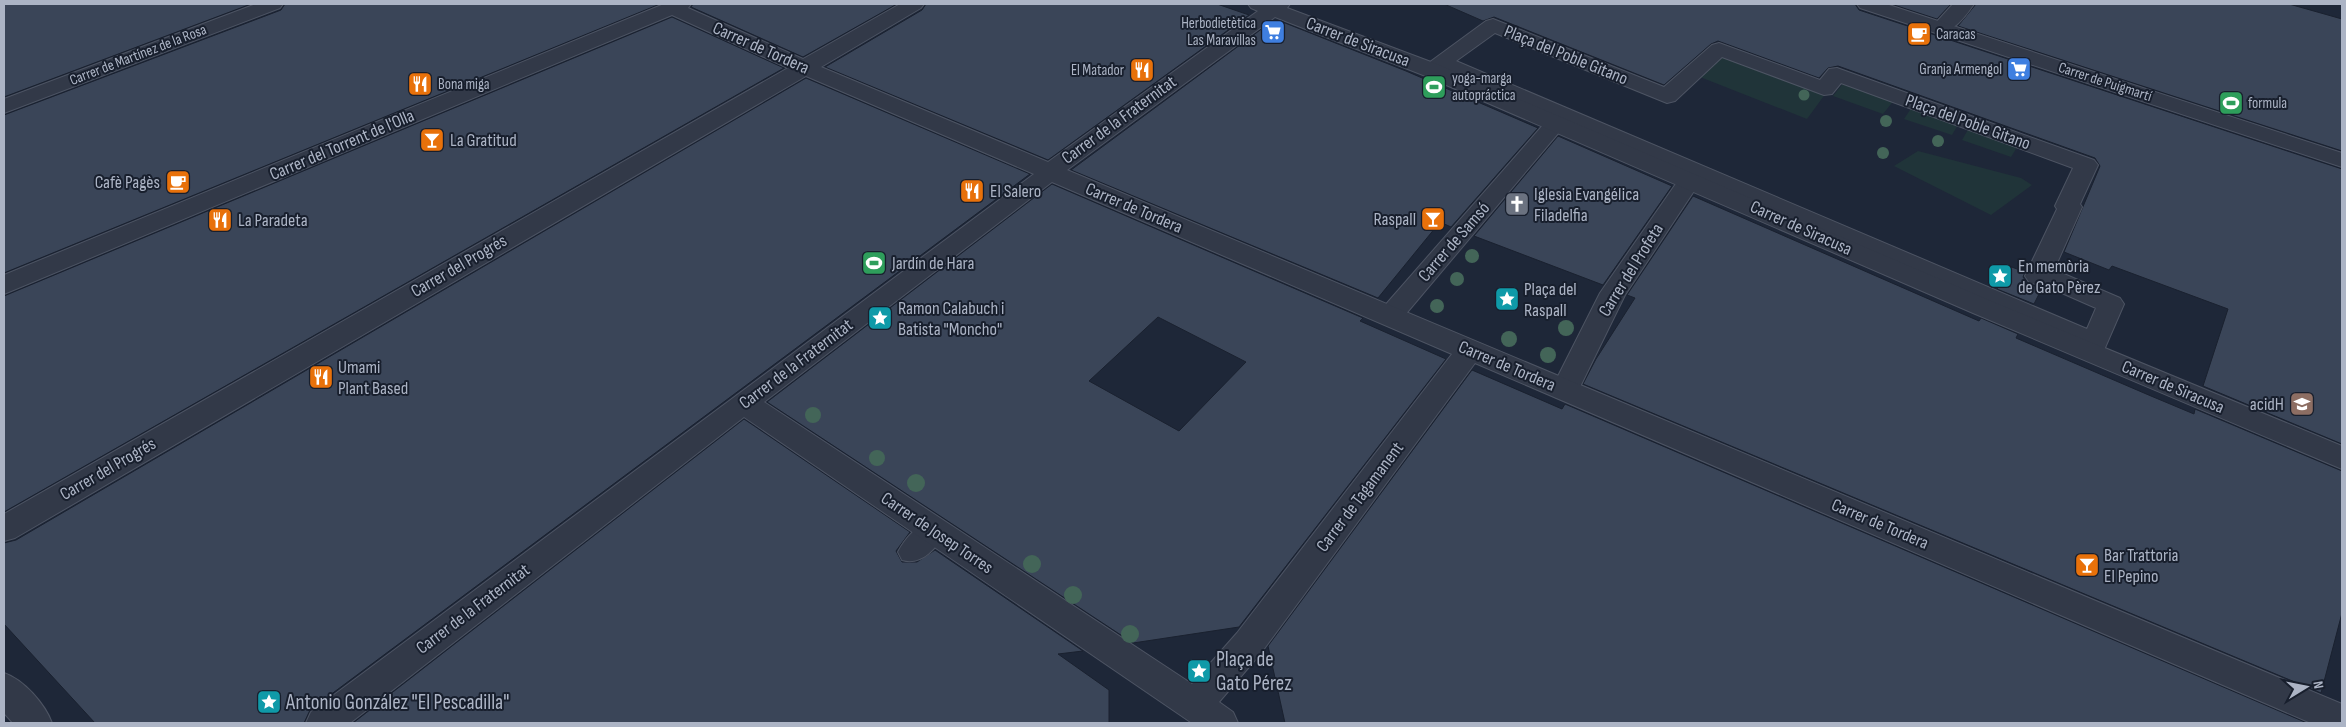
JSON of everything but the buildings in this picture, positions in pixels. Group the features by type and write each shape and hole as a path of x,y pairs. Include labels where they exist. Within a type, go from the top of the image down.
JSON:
{"street":[{"name":"Carrer de Martínez de la Rosa","path":"4,106 273,4"},
{"name":"Carrer del Progrés","path":"4,529 914,4"},
{"name":"Carrer de Puigmartí","path":"1867,4 2342,160"},
{"path":"1941,28 1964,4"},
{"name":"Carrer de Siracusa","path":"1269,5 1556,122 1982,307 2342,458"},
{"name":"Carrer de la Fraternitat","path":"323,723 744,403 1026,192 1049,172 1269,5"},
{"name":"Carrer de Tordera","path":"677,6 804,67 2342,720"},
{"name":"Carrer del Torrent de l'Olla","path":"4,285 677,6"},
{"name":"Plaça del Poble Gitano","path":"1493,25 1667,96 1719,49 1824,89 1837,74 2086,165 2067,206 2070,207 2038,276 2054,282 2055,280 2111,304 2094,343 1441,62 1493,25"},
{"name":"Carrer de Samsó","path":"1390,316 1556,122"},
{"name":"Carrer del Profeta","path":"1565,390 1613,293 1690,180"},
{"name":"Carrer de Tagamanent","path":"1208,714 1249,643 1470,350"},
{"name":"Carrer de Josep Torres","path":"744,403 923,541 1131,664 1208,714"},
{"path":"4,688 35,723"}],"green space":[{"path":"1722,51 1826,93 1807,119 1695,75"},
{"path":"1845,81 1895,99 1883,114 1833,96"},
{"path":"1912,107 1959,123 1952,135 1904,119"},
{"path":"1969,128 2019,144 2011,157 1962,140"},
{"path":"1918,151 2021,178 2032,185 1991,215 1894,166"}],"place":[{"name":"Herbodietètica Las Maravillas","path":"1273,32"},
{"name":"Caracas","path":"1919,34"},
{"name":"Granja Armengol","path":"2019,69"},
{"name":"El Matador","path":"1142,70"},
{"name":"Bona miga","path":"420,84"},
{"name":"yoga-marga autopráctica","path":"1434,87"},
{"name":"formula","path":"2231,103"},
{"name":"La Gratitud","path":"432,140"},
{"name":"Cafè Pagès","path":"178,182"},
{"name":"El Salero","path":"972,191"},
{"name":"Iglesia Evangélica Filadelfia","path":"1517,204"},
{"name":"Raspall","path":"1433,219"},
{"name":"La Paradeta","path":"220,220"},
{"name":"Jardín de Hara","path":"874,263"},
{"name":"En memòria de Gato Pèrez","path":"2000,276"},
{"name":"Plaça del Raspall","path":"1507,299"},
{"name":"Ramon Calabuch i Batista \"Moncho\"","path":"880,318"},
{"name":"Umami Plant Based","path":"321,377"},
{"name":"acidH","path":"2302,404"},
{"name":"Bar Trattoria El Pepino","path":"2087,565"},
{"name":"Plaça de Gato Pérez","path":"1199,671"},
{"name":"Antonio González \"El Pescadilla\"","path":"269,702"}]}
